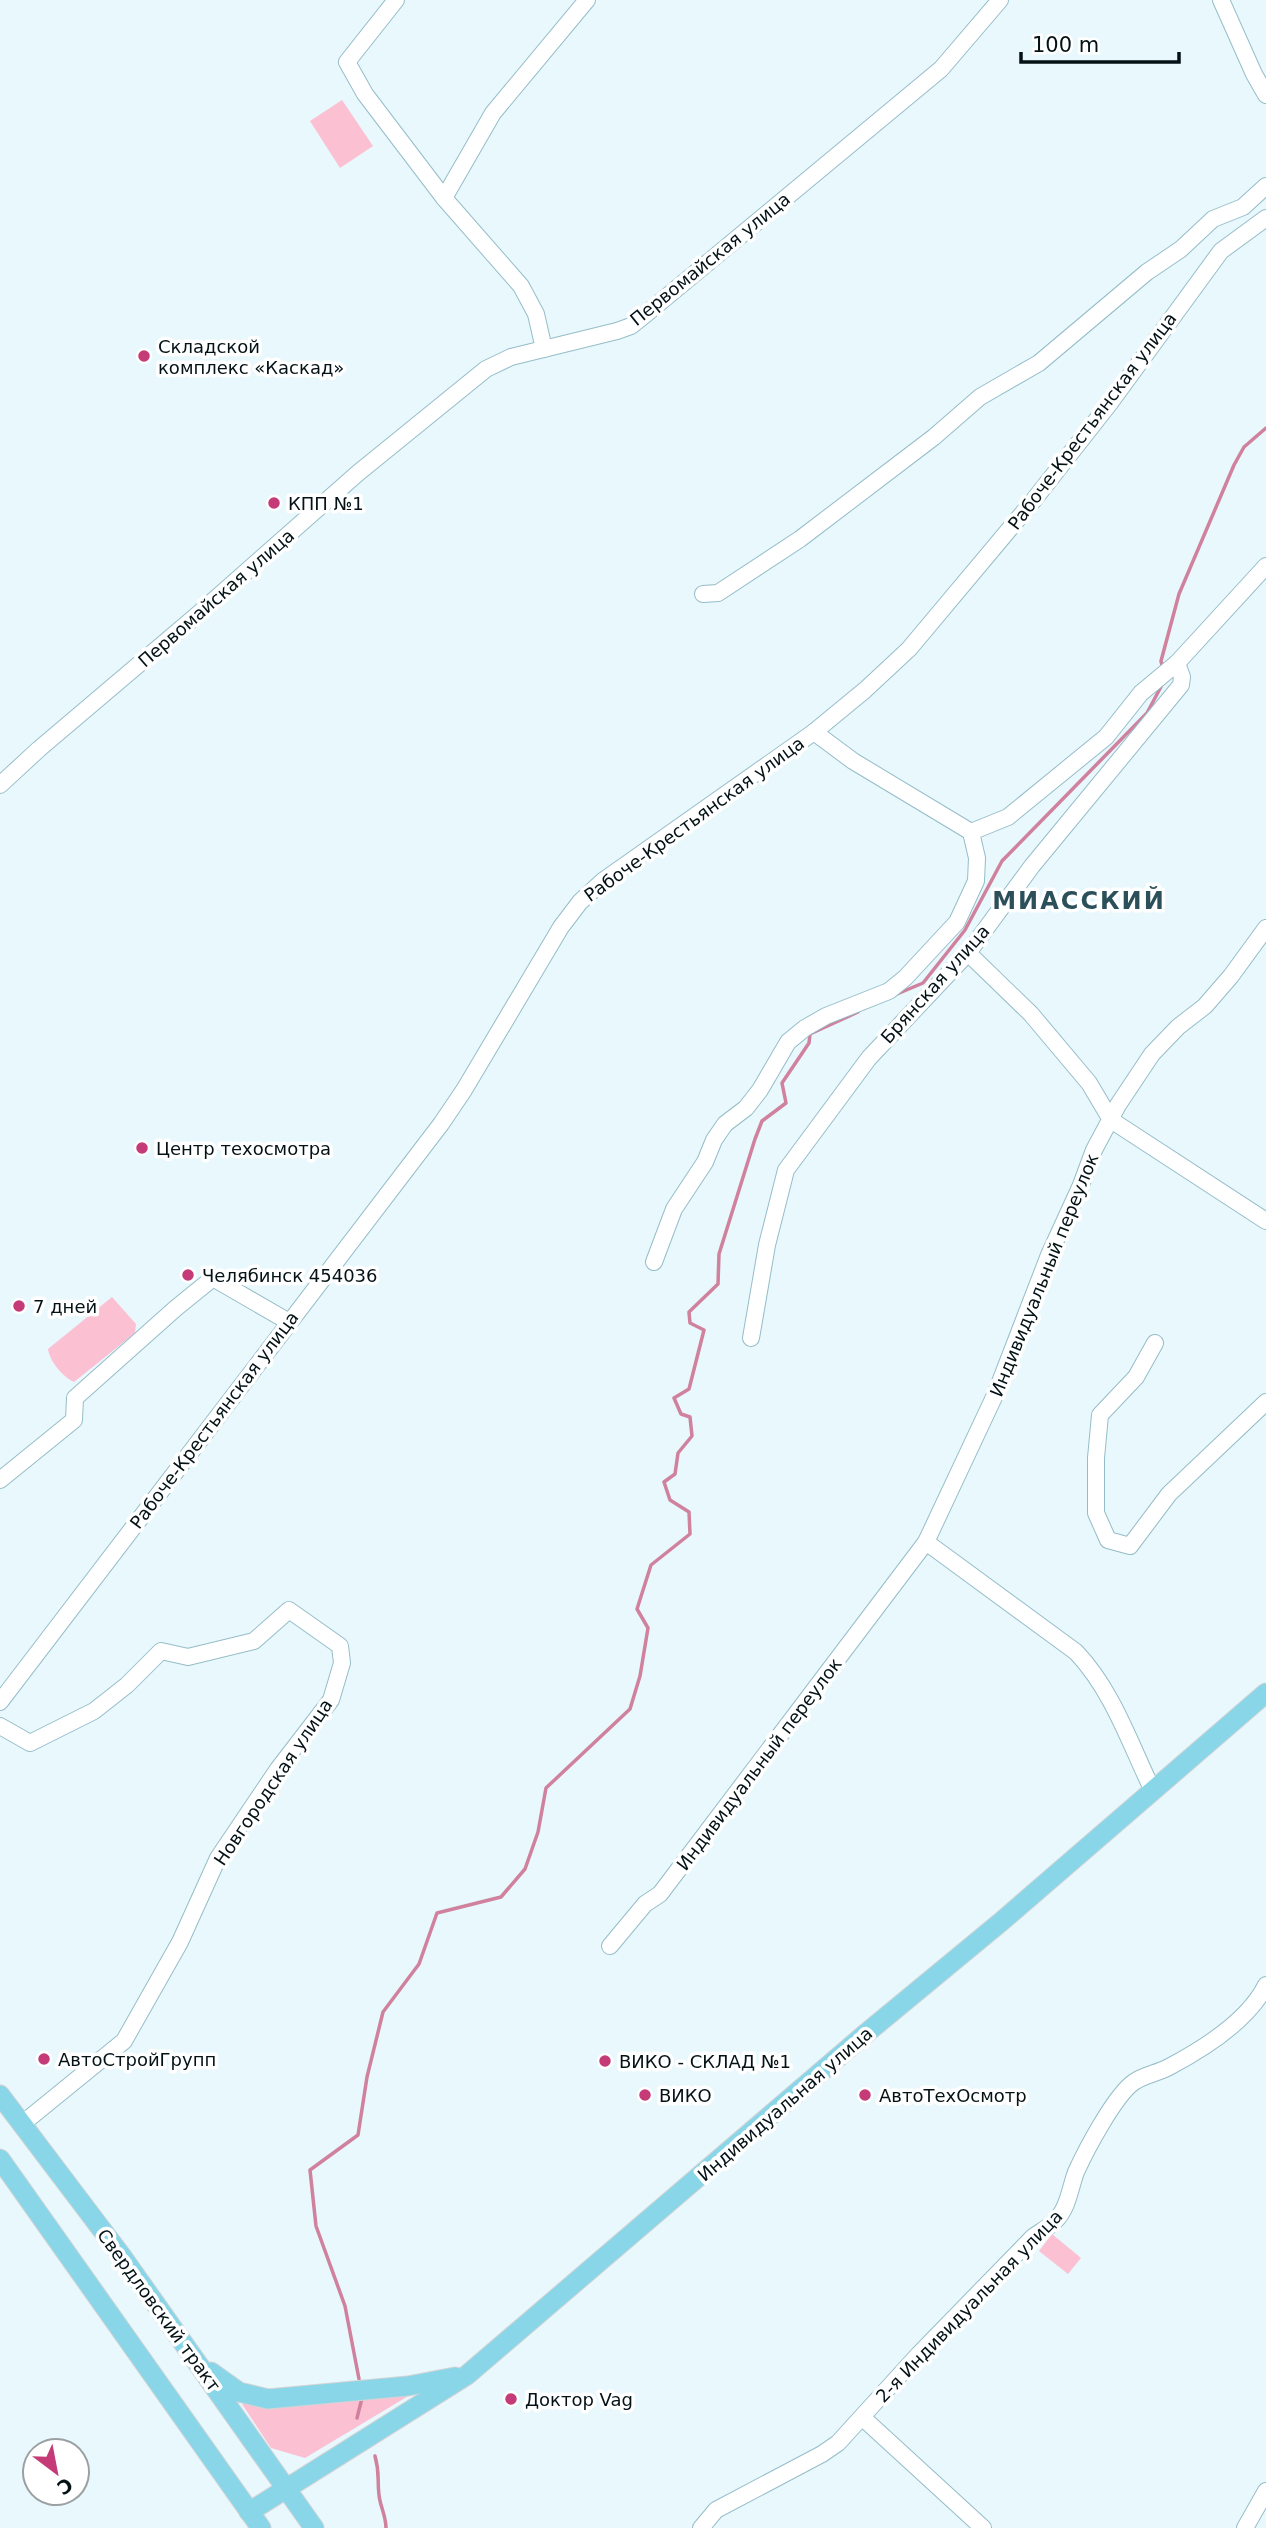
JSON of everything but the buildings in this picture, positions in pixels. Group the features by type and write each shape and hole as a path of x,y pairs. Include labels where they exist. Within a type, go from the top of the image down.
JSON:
{"main road":[{"name":"Индивидуальная улица","path":"255,2520 284,2488 467,2375 1266,1692"},
{"name":"Свердловский тракт","path":"0,2095 197,2361 314,2528"},
{"path":"0,2160 255,2520"},
{"path":"197,2361 239,2392 268,2399 408,2386 467,2375"}],"street":[{"path":"396,0 347,62 365,94 444,198 521,286 536,314 544,349"},
{"path":"444,198 493,113 587,0"},
{"name":"Первомайская улица","path":"0,785 358,473 486,369 512,357 631,326 941,69 1000,0"},
{"path":"1221,0 1266,95"},
{"path":"703,594 718,593 800,539 934,437 980,397 1039,363 1137,280 1181,249 1213,219 1244,207 1266,186"},
{"name":"Рабоче-Крестьянская улица","path":"0,1702 464,1090 561,927 580,902 604,880 814,732 909,649 1110,403 1221,251 1266,218"},
{"path":"814,732 853,761 971,832 1009,817 1106,737 1141,693 1177,663 1266,566"},
{"name":"Брянская улица","path":"751,1338 767,1245 786,1170 869,1058 968,953 1032,866 1181,685 1182,677 1177,663"},
{"name":"Брянская улица","path":"654,1262 674,1209 705,1162 714,1140 725,1124 746,1108 788,1042 826,1016 889,991 905,978 957,922 976,881 977,858 971,832"},
{"name":"Индивидуальный переулок","path":"610,1946 645,1904 660,1894 926,1542 995,1395 1049,1255 1094,1150 1118,1105 1152,1054 1178,1027 1205,1006 1266,928"},
{"path":"968,953 1031,1014 1089,1083 1111,1120 1266,1221"},
{"path":"0,1480 74,1420 75,1398 213,1278 289,1322"},
{"path":"1155,1343 1136,1377 1100,1415 1096,1458 1096,1513 1108,1540 1130,1546 1169,1494 1266,1402"},
{"path":"926,1542 1076,1652 1088,1665 1110,1699 1153,1791"},
{"name":"Новгородская улица","path":"0,1726 30,1743 94,1711 127,1685 161,1651 188,1657 254,1641 289,1610 340,1646 342,1663 331,1700 278,1769 218,1858 180,1942 124,2040 22,2124"},
{"name":"2-я Индивидуальная улица","path":"701,2528 716,2510 838,2443 919,2354 1033,2237 1055,2221 1063,2209 1076,2172 1104,2117 1133,2082 1176,2063 1229,2026 1258,2001 1266,1985"},
{"name":"2-я Индивидуальная улица","path":"863,2418 983,2528"},
{"path":"1245,2528 1266,2491"}],"shaded area":[{"path":"342,100 373,146 340,168 310,121"},
{"path":"112,1297 136,1324 135,1333 74,1382 58,1368 48,1349"},
{"path":"1052,2234 1081,2258 1068,2274 1039,2251"},
{"path":"410,2395 305,2458 271,2448 242,2404 317,2403"}],"waterway":[{"path":"1163,669 1161,661 1179,594 1234,465 1244,447 1266,428"},
{"path":"897,994 923,983 965,930 1002,861 1147,713 1163,683"},
{"path":"359,2379 345,2306 316,2226 310,2170 358,2135 367,2077 383,2012 419,1964 437,1913 501,1897 525,1869 538,1832 546,1788 630,1709 640,1676 648,1628 637,1609 651,1565 690,1534 689,1512 670,1500 664,1482 675,1474 678,1453 692,1436 690,1417 681,1414 674,1398 689,1389 704,1330 690,1323 689,1312 718,1284 719,1254 755,1139 762,1121 786,1103 782,1083 809,1043 810,1034 858,1012"},
{"path":"357,2418 362,2398"},
{"path":"375,2456 386,2528"}],"place":[{"name":"Складской комплекс «Каскад»","path":"144,356"},
{"name":"КПП №1","path":"274,503"},
{"name":"Центр техосмотра","path":"142,1148"},
{"name":"Челябинск 454036","path":"188,1275"},
{"name":"7 дней","path":"19,1306"},
{"name":"АвтоСтройГрупп","path":"44,2059"},
{"name":"ВИКО - СКЛАД №1","path":"605,2061"},
{"name":"ВИКО","path":"645,2095"},
{"name":"АвтоТехОсмотр","path":"865,2095"},
{"name":"Доктор Vag","path":"511,2399"}],"district":[{"name":"МИАССКИЙ","path":"1079,901"}]}
